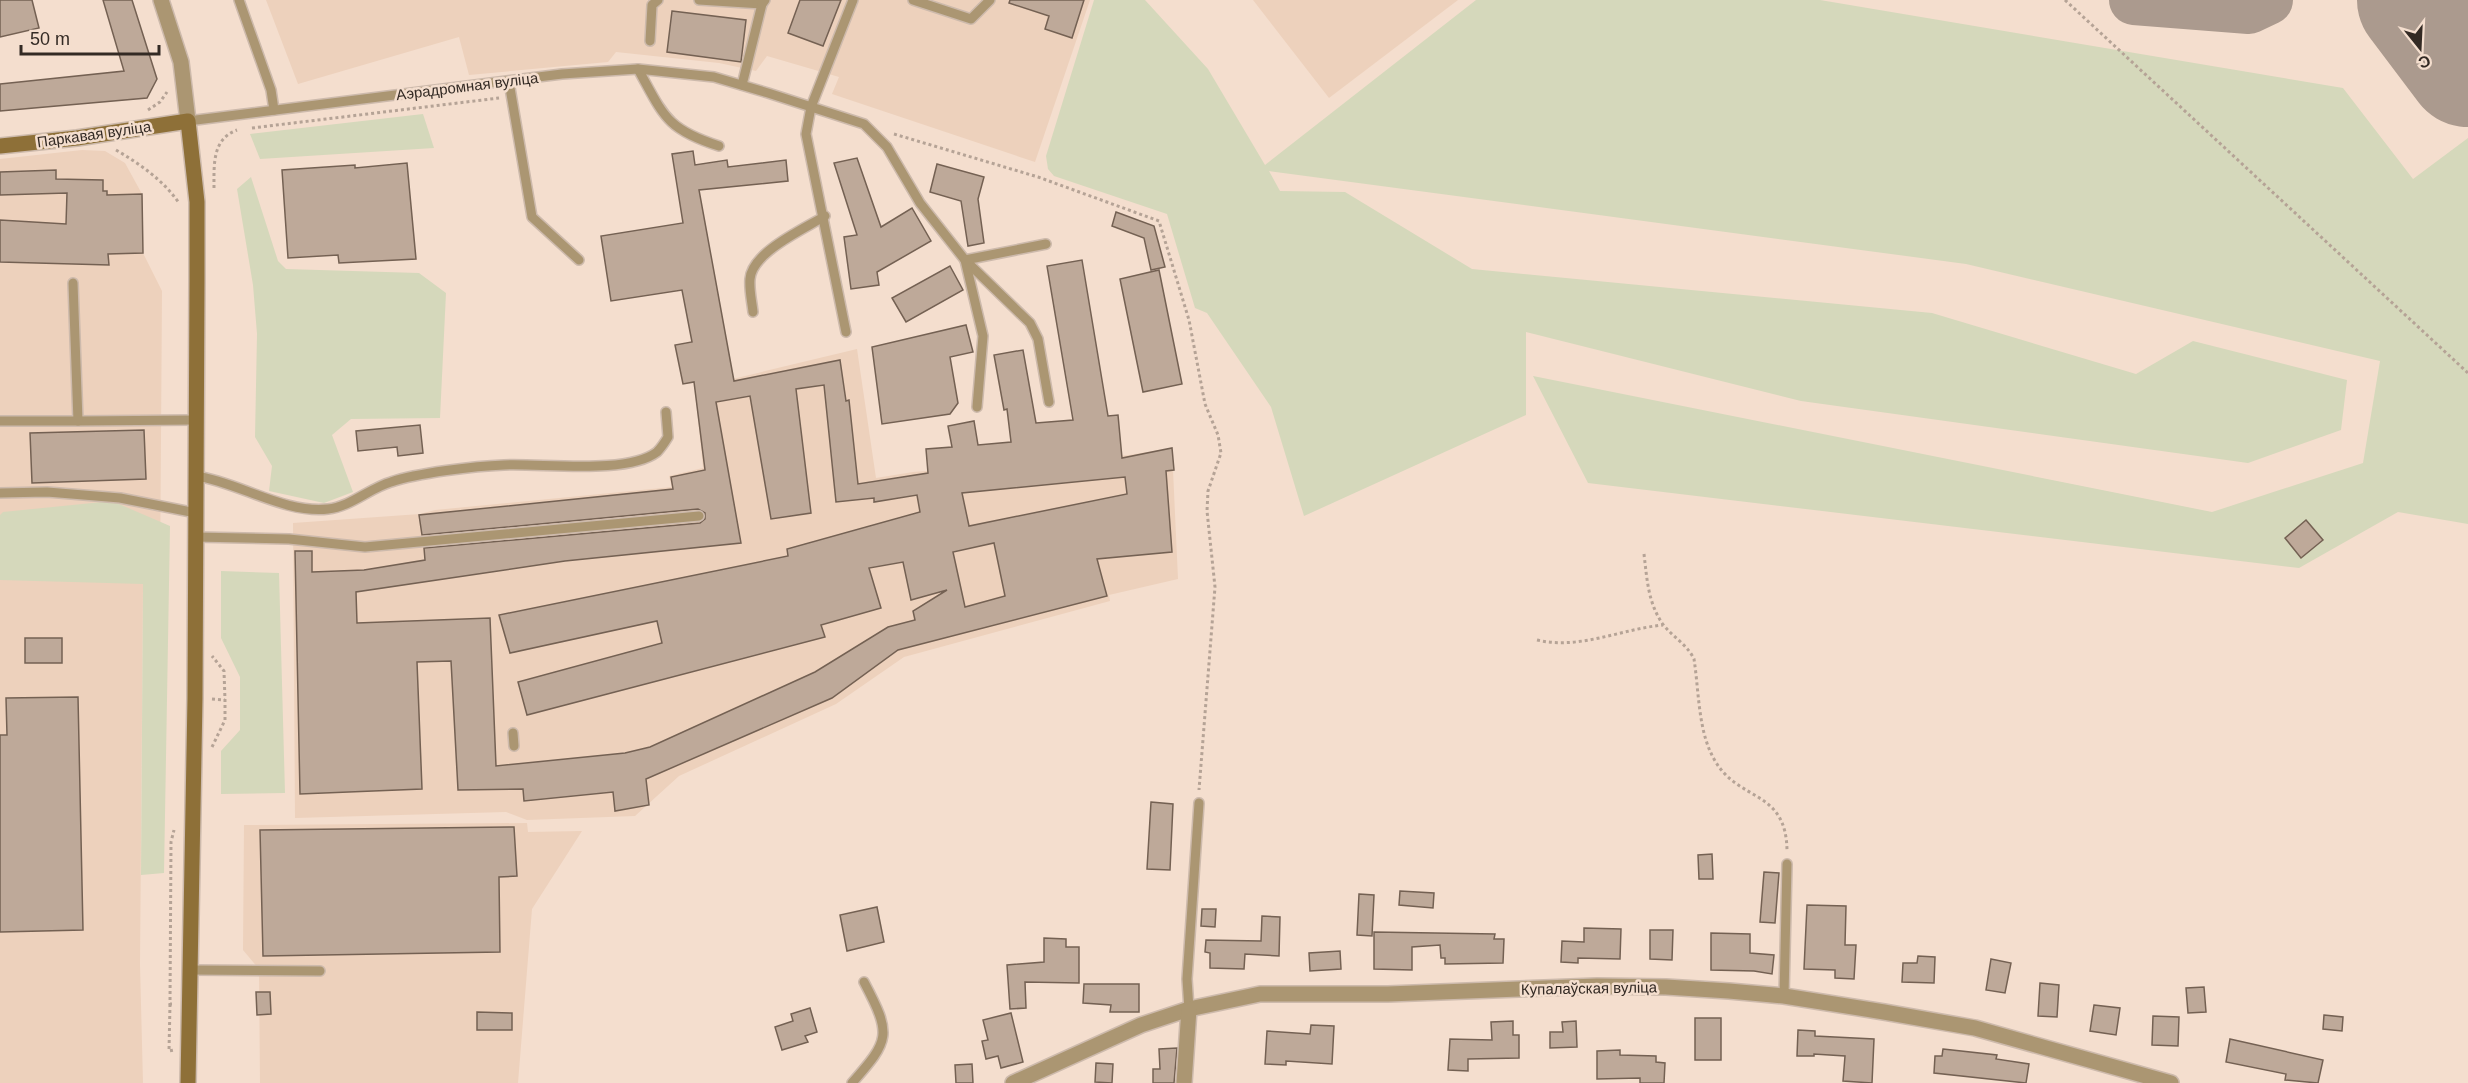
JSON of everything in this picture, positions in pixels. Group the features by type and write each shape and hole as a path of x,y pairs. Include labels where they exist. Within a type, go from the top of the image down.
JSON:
{"street":[{"path":"161,0 181,62 197,202 195,698 188,1083"},
{"name":"Паркавая вуліца","path":"0,146 188,121"},
{"name":"Купалаўская вуліца","path":"1013,1083 1141,1025 1189,1009 1260,994 1389,994 1597,986 1666,987 1784,996 1975,1028 2171,1083"},
{"path":"1184,1083 1189,1009"}],"lane":[{"path":"239,0 271,90 274,110"},
{"path":"650,41 652,5 658,0"},
{"path":"699,0 763,2 742,86"},
{"path":"846,332 825,216 806,134 811,107 853,0"},
{"path":"913,0 971,19 990,0"},
{"name":"Аэрадромная вуліца","path":"188,121 562,74 638,69 714,77 864,124"},
{"path":"638,69 671,124 689,137 719,146"},
{"path":"509,82 532,217 579,260"},
{"path":"864,124 887,147 920,203 965,260 1030,322 1038,339 1049,402"},
{"path":"753,312 750,278 755,266 766,252 825,216"},
{"path":"965,260 1046,244"},
{"path":"965,260 983,336 977,407"},
{"path":"73,283 78,421"},
{"path":"196,476 270,500 310,508 330,509 392,481 457,470 504,465 566,466 638,462 658,451 668,437 666,412"},
{"path":"0,421 195,420"},
{"path":"0,493 47,492 120,498 196,513"},
{"path":"195,537 289,538 365,547 699,516"},
{"path":"513,733 514,746"},
{"path":"1189,1009 1187,979 1198,803"},
{"path":"1784,996 1787,864"},
{"path":"190,970 320,971"},
{"path":"852,1083 879,1052 883,1042 879,1010 864,982"}],"path":[{"path":"2065,0 2468,373"},
{"path":"138,113 160,102 172,86"},
{"path":"214,190 218,146 224,135 236,130 512,97"},
{"path":"864,124 1076,190 1159,221 1189,320 1205,404 1218,435 1221,453 1208,491 1207,511 1215,587 1198,803"},
{"path":"111,133 113,148 140,164 163,184 179,203 179,214"},
{"path":"1644,554 1650,599 1663,625 1689,650 1694,659 1705,732 1714,760 1739,787 1769,802 1781,818 1787,837 1787,864"},
{"path":"1537,640 1555,644 1588,641 1637,627 1663,625"},
{"path":"177,820 171,842 170,1004 189,1004"}],"shaded area":[{"path":"266,0 1090,0 1035,162 832,94 839,77 767,56 756,71 719,63 616,52 608,62 469,75 459,37 298,84"},
{"path":"1253,0 1458,0 1329,98"},
{"path":"82,150 105,151 125,163 142,194 143,253 162,291 160,586 143,584 140,965 143,1083 0,1083 0,159"},
{"path":"857,349 876,478 913,472 1129,455 1172,448 1178,579 1109,595 1110,601 904,657 836,704 679,776 635,816 527,820 506,812 295,818 293,523 420,514 435,510 672,487 669,476 703,468 695,388"},
{"path":"527,823 528,832 582,831 532,909 518,1083 260,1083 259,969 243,950 244,825"}],"green space":[{"path":"1094,0 1145,0 1208,69 1265,165 1476,0 1820,0 2343,88 2413,179 2468,138 2468,524 2398,512 2299,568 1588,483 1533,376 2212,512 2363,463 2380,361 1966,264 1269,171 1280,191 1345,192 1472,269 1932,313 2136,374 2193,341 2347,380 2341,430 2248,463 1801,401 1526,332 1526,415 1304,516 1271,407 1207,313 1195,308 1167,214 1054,176 1048,169 1046,156"},
{"path":"423,114 434,148 260,159 250,134"},
{"path":"251,177 278,261 286,269 419,273 446,293 440,418 351,419 332,435 353,492 324,503 269,491 272,466 255,437 257,334 253,285 237,189"},
{"path":"112,501 170,526 164,873 141,875 143,584 0,580 0,515 3,512"},
{"path":"221,571 279,573 285,793 221,794 221,751 240,730 240,677 221,638"}],"building":[{"path":"0,0 32,0 39,28 0,37"},
{"path":"103,0 132,0 157,79 147,98 0,111 0,84 124,71"},
{"path":"800,0 841,0 823,46 788,33"},
{"path":"1010,0 1084,0 1072,38 1045,29 1049,16 1009,3"},
{"path":"672,11 746,20 741,62 667,52"},
{"path":"693,151 695,165 727,160 728,167 786,160 788,181 699,190 734,381 840,360 846,401 849,400 858,484 928,473 926,449 952,447 948,426 974,421 978,445 1011,442 1007,409 1004,410 994,355 1023,350 1036,423 1073,420 1047,266 1082,260 1108,416 1118,415 1122,458 1172,448 1174,470 1166,471 1172,552 1097,559 1107,596 898,650 832,698 646,779 649,805 615,811 613,792 524,801 523,789 458,790 451,661 417,662 422,789 300,794 295,551 312,551 312,572 364,570 425,560 424,548 700,523 705,519 705,513 698,509 422,535 419,515 673,489 671,477 705,470 694,382 683,384 675,345 692,342 682,290 611,301 601,236 683,223 672,154","holes":["824,385 836,502 874,498 874,502 917,495 920,512 787,549 788,556 499,615 510,653 657,621 662,643 518,682 527,715 825,637 821,625 881,608 869,568 903,562 911,600 947,590 913,611 915,620 888,627 815,672 650,747 625,753 496,766 490,618 357,623 356,592 565,561 741,543 716,402 750,396 771,519 811,513 796,389","1125,477 1127,494 969,526 962,493","994,543 1005,596 965,607 953,552"]},
{"path":"857,158 881,227 912,208 931,241 877,272 879,285 851,289 844,237 857,235 834,163"},
{"path":"407,163 416,259 339,263 338,255 288,258 282,170 355,165 355,168"},
{"path":"937,164 984,177 978,199 984,243 968,246 961,201 930,192"},
{"path":"56,170 56,179 103,180 103,191 107,191 107,195 142,194 143,253 108,254 109,265 0,262 0,220 66,224 67,193 0,195 0,172"},
{"path":"1116,212 1154,226 1165,267 1151,270 1144,238 1112,226"},
{"path":"950,266 963,290 906,322 892,298"},
{"path":"1159,270 1182,384 1143,392 1120,279"},
{"path":"966,325 973,352 950,357 958,403 950,414 882,424 872,347"},
{"path":"420,425 423,453 398,456 397,447 358,451 356,431"},
{"path":"144,430 146,479 32,483 30,433"},
{"path":"2306,520 2323,540 2301,558 2285,538"},
{"path":"25,638 62,638 62,663 25,663"},
{"path":"78,697 83,930 0,932 0,735 7,735 6,698"},
{"path":"1151,802 1173,804 1170,870 1147,869"},
{"path":"514,827 517,876 499,877 500,952 263,956 260,830"},
{"path":"1712,854 1713,879 1699,879 1698,855"},
{"path":"1764,872 1779,873 1775,923 1760,922"},
{"path":"1400,891 1434,893 1433,908 1399,905"},
{"path":"1359,894 1374,895 1372,936 1357,935"},
{"path":"1807,905 1846,906 1845,945 1856,945 1854,979 1835,978 1835,970 1804,969"},
{"path":"877,907 884,942 847,951 840,915"},
{"path":"1202,909 1216,909 1215,927 1201,926"},
{"path":"1262,916 1280,917 1279,956 1245,954 1244,969 1210,968 1210,953 1205,952 1206,940 1261,941"},
{"path":"1584,928 1621,929 1620,959 1578,958 1578,963 1561,962 1562,941 1584,942"},
{"path":"1650,930 1673,930 1672,960 1650,959"},
{"path":"1374,932 1495,934 1494,939 1504,939 1503,963 1445,964 1445,958 1441,958 1440,945 1412,947 1412,970 1374,969"},
{"path":"1711,933 1750,934 1750,953 1774,955 1772,974 1754,971 1711,970"},
{"path":"1044,938 1066,939 1066,947 1079,947 1079,983 1025,982 1026,1008 1010,1009 1007,965 1044,962"},
{"path":"1340,951 1341,969 1310,971 1309,953"},
{"path":"1918,956 1935,957 1934,983 1902,982 1903,963 1917,963"},
{"path":"1991,959 2011,963 2005,993 1986,990"},
{"path":"2040,983 2059,985 2057,1017 2038,1016"},
{"path":"1084,984 1139,984 1139,1012 1110,1012 1111,1005 1083,1003"},
{"path":"2204,987 2206,1012 2188,1013 2186,988"},
{"path":"256,992 270,992 271,1014 257,1015"},
{"path":"2094,1005 2120,1008 2116,1035 2090,1031"},
{"path":"810,1008 817,1032 805,1036 808,1042 782,1050 775,1027 793,1021 791,1014"},
{"path":"477,1012 512,1013 512,1030 477,1030"},
{"path":"1011,1013 1023,1062 1001,1068 998,1056 986,1059 982,1041 988,1040 983,1020"},
{"path":"2324,1015 2343,1017 2342,1031 2323,1029"},
{"path":"2153,1016 2179,1017 2178,1046 2152,1045"},
{"path":"1695,1018 1721,1018 1721,1060 1695,1060"},
{"path":"1513,1021 1513,1035 1519,1035 1519,1058 1468,1059 1468,1071 1448,1070 1450,1039 1492,1040 1491,1022"},
{"path":"1576,1021 1577,1047 1550,1048 1550,1032 1563,1032 1562,1022"},
{"path":"1311,1025 1334,1026 1332,1064 1286,1061 1286,1065 1265,1064 1267,1031 1310,1034"},
{"path":"1798,1030 1815,1031 1815,1036 1874,1039 1872,1083 1843,1081 1845,1056 1814,1054 1814,1056 1797,1056"},
{"path":"2230,1039 2323,1060 2318,1083 2285,1080 2286,1074 2226,1062"},
{"path":"1177,1048 1174,1083 1153,1083 1153,1069 1160,1069 1159,1049"},
{"path":"1943,1049 1997,1055 1996,1059 2029,1064 2026,1083 1934,1073 1935,1056 1942,1056"},
{"path":"1620,1050 1620,1055 1656,1056 1656,1062 1665,1063 1664,1083 1640,1083 1640,1078 1597,1079 1597,1051"},
{"path":"1096,1063 1113,1064 1112,1083 1095,1082"},
{"path":"972,1064 973,1083 956,1083 955,1065"}],"taxiway":[{"path":"2134,0 2249,9 2268,0"},
{"path":"2459,52 2468,46"}],"runway":[{"path":"2419,0 2468,65"}]}
